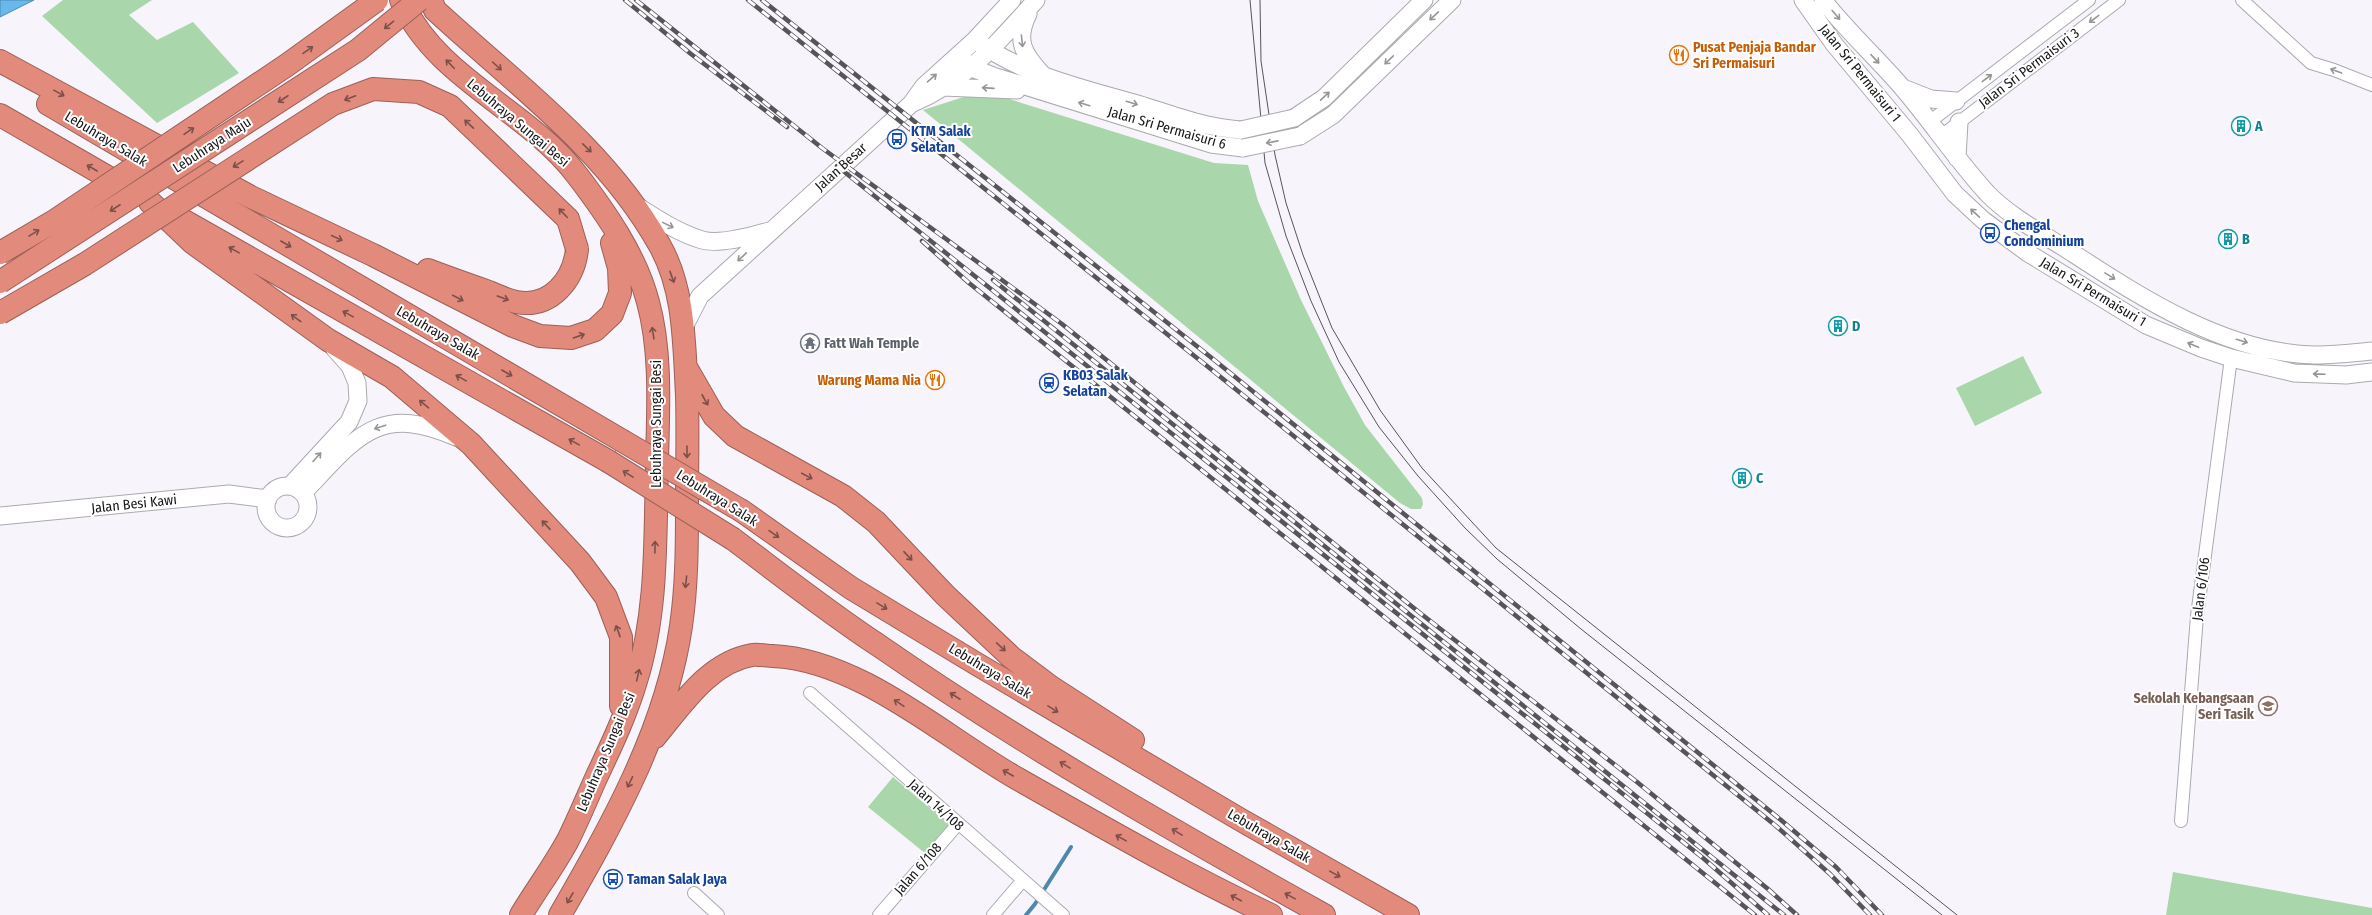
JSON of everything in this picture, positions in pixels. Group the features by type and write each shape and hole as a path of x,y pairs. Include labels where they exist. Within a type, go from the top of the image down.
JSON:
{"highway":[{"name":"Lebuhraya Maju","path":"0,253 56,220 280,70 377,0"},
{"name":"Lebuhraya Sungai Besi","path":"401,0 410,20 453,68 545,142 576,172 627,249 648,302 656,355 658,414 654,578 647,631 637,680 620,725 568,840 521,915"},
{"name":"Lebuhraya Maju","path":"0,282 358,50 419,0"},
{"name":"Lebuhraya Sungai Besi","path":"430,0 435,10 559,121 598,159 635,205 661,246 677,290 683,329 688,415 687,575 679,636 666,691 647,747 597,851 560,915"},
{"path":"0,61 145,141 251,197 373,255 513,326 540,336 571,338 595,330 612,314 620,293 620,268 601,208"},
{"name":"Lebuhraya Salak","path":"0,76 742,511 852,588 1241,820 1408,915"},
{"path":"0,313 85,264 333,104 373,89 419,92 450,106 568,219 577,249 576,264 570,278 559,290 534,302 516,302 427,270 373,255"},
{"name":"Lebuhraya Salak","path":"0,115 150,202 608,461 732,539 877,645 1021,739 1215,854 1324,915"},
{"path":"145,141 204,196"},
{"path":"150,202 193,243 328,340 392,377 471,444 580,562 606,597 621,638 620,725"},
{"path":"685,366 714,416 735,436 843,496 876,522 945,595 1010,657 1051,687 1176,767 1241,820"},
{"path":"647,747 714,670 752,655 790,657 824,666 882,692 981,758 1121,838 1271,915"}],"street":[{"name":"Jalan Besar","path":"683,329 700,296 911,104 924,86 975,40 1012,0"},
{"name":"Jalan Sri Permaisuri 6","path":"958,56 972,68 1043,84 1208,126 1241,130 1294,118 1324,98 1424,0"},
{"name":"Jalan Sri Permaisuri 6","path":"975,40 1043,84 1211,144 1243,148 1300,136 1318,127 1452,0"},
{"name":"Jalan Sri Permaisuri 1","path":"1803,0 1834,44 1966,204 1983,220 2028,253 2146,325 2201,348 2231,358 2294,373 2346,375 2372,372"},
{"name":"Jalan Sri Permaisuri 1","path":"1823,0 1848,30 1901,87 1931,132 1957,158 1988,194 2042,233 2160,308 2206,328 2272,350 2314,355 2372,351"},
{"name":"Jalan Sri Permaisuri 3","path":"1931,132 1956,101 2089,0"},
{"name":"Jalan Sri Permaisuri 3","path":"1931,132 1959,122 2119,0"},
{"path":"2242,0 2311,63 2372,85"},
{"name":"Jalan Besar","path":"911,104 943,88 972,68 990,51 1034,2"},
{"path":"943,88 1043,84 1023,48 1021,34 1024,22 1034,2"},
{"path":"1901,87 1924,97 1956,101"},
{"path":"1957,158 1959,122"},
{"path":"1900,123 1931,132 1925,148 1930,162"},
{"name":"Jalan Besar","path":"635,205 666,224 704,240 740,239 771,230"},
{"path":"2028,253 2042,233"},
{"path":"297,489 349,422 358,401 356,383 350,366 328,340"},
{"path":"2342,354 2349,361 2346,375"},
{"name":"Jalan 6/106","path":"2181,821 2197,616 2231,358"},
{"path":"297,489 308,504 306,517 302,522 290,528 278,526 269,517 266,511 268,499 277,489 297,489 364,433 386,425 410,423 433,427 471,444"},
{"name":"Jalan Besi Kawi","path":"0,516 229,494 268,499"},
{"name":"Jalan 14/108","path":"810,693 1062,915"},
{"name":"Jalan 6/108","path":"879,915 958,824"},
{"path":"993,915 1023,880"},
{"path":"694,893 718,915"}],"green space":[{"path":"63,0 152,0 129,15 157,40 193,22 239,73 157,123 42,16"},
{"path":"970,95 1006,98 1214,163 1248,165 1258,201 1301,300 1344,387 1365,425 1422,498 1423,504 1421,509 1411,509 1400,503 923,110"},
{"path":"2023,356 2042,393 1975,426 1956,388"},
{"path":"893,777 950,825 926,854 868,807"},
{"path":"2173,872 2372,908 2372,915 2166,915"}],"water":[{"path":"0,0 34,0 0,17"}],"waterway":[{"path":"1026,915 1035,904 1071,847"}],"tram line":[{"path":"1250,0 1265,163 1286,236 1311,301 1339,362 1379,427 1418,476 1465,528 1497,559 1581,629 1942,915"},
{"path":"1260,0 1261,61 1275,155 1286,203 1303,255 1332,328 1380,410 1422,468 1496,548 1957,915"}],"railway":[{"path":"625,0 691,54 787,127"},
{"path":"636,0 822,148 1062,324 1420,613 1637,782 1768,889 1797,915"},
{"path":"748,0 1207,366 1776,826 1830,874 1870,915"},
{"path":"762,0 1213,359 1781,820 1836,867 1882,915"},
{"path":"837,166 1703,858 1768,915"},
{"path":"922,241 969,283 1755,915"},
{"path":"993,280 1784,915"}],"place":[{"name":"Pusat Penjaja Bandar Sri Permaisuri","path":"1679,55"},
{"name":"A","path":"2241,126"},
{"name":"KTM Salak Selatan","path":"897,139"},
{"name":"Chengal Condominium","path":"1990,233"},
{"name":"B","path":"2228,239"},
{"name":"D","path":"1838,326"},
{"name":"Fatt Wah Temple","path":"810,343"},
{"name":"Warung Mama Nia","path":"935,380"},
{"name":"KB03 Salak Selatan","path":"1049,383"},
{"name":"C","path":"1742,478"},
{"name":"Sekolah Kebangsaan Seri Tasik","path":"2268,706"},
{"name":"Taman Salak Jaya","path":"613,879"}]}
